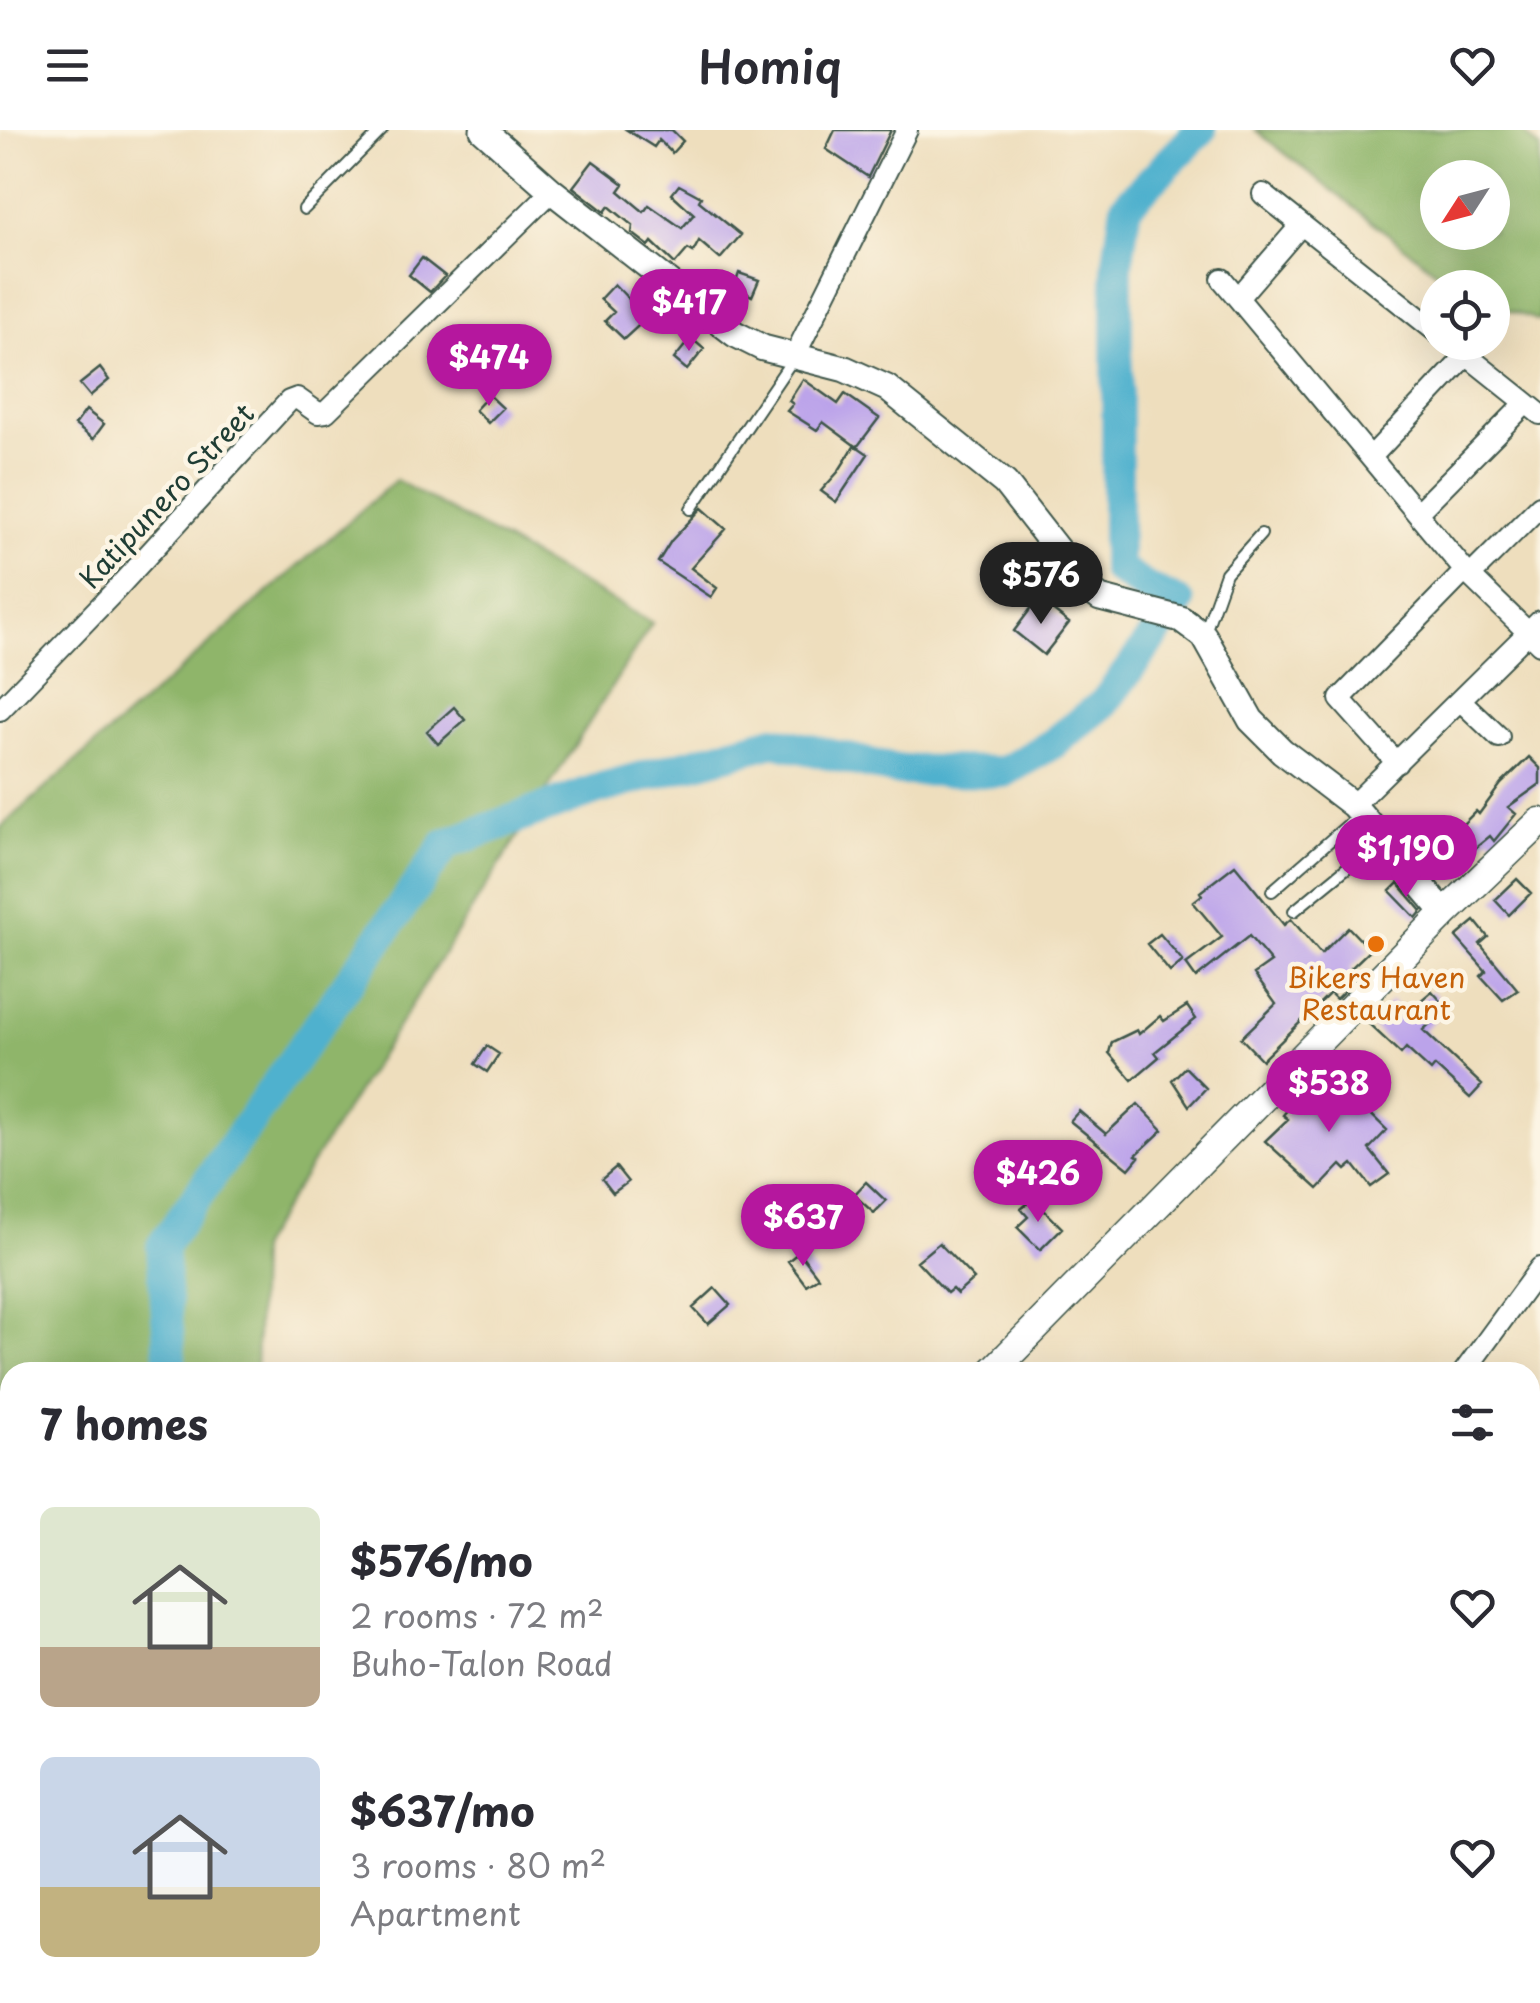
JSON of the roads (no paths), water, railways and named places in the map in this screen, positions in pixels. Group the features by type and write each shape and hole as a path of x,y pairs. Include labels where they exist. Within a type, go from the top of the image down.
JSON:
{"main road":[{"path":"1002,1362 1445,913 1540,822"}],"street":[{"path":"482,130 552,191 736,334 762,348 845,370 887,388 1005,482 1087,588 1100,598 1181,619 1204,636 1251,720 1282,751 1357,809 1445,913"},
{"path":"796,355 907,130"},
{"name":"Katipunero Street","path":"0,710 290,402 297,398 318,412 326,412 552,191"},
{"path":"1263,194 1420,319"},
{"path":"1238,298 1301,225"},
{"path":"1222,280 1468,573 1536,633 1460,700 1397,762 1357,809"},
{"path":"1370,457 1449,360"},
{"path":"1417,513 1533,409 1472,360"},
{"path":"1397,762 1340,699 1540,506"},
{"path":"1460,700 1499,737"},
{"path":"1471,1362 1540,1268"}],"lane":[{"path":"304,209 382,130"},
{"path":"691,508 796,355"},
{"path":"1204,636 1226,573 1261,534"},
{"path":"1272,891 1357,809"},
{"path":"1294,911 1382,838"}],"waterway":[{"path":"170,1362 162,1246 446,844 598,789 774,741 895,770 1004,772 1054,743 1104,703 1179,603 1117,569 1117,266 1126,206 1201,130"}],"place":[{"name":"Bikers Haven Restaurant","path":"1376,944"}]}
